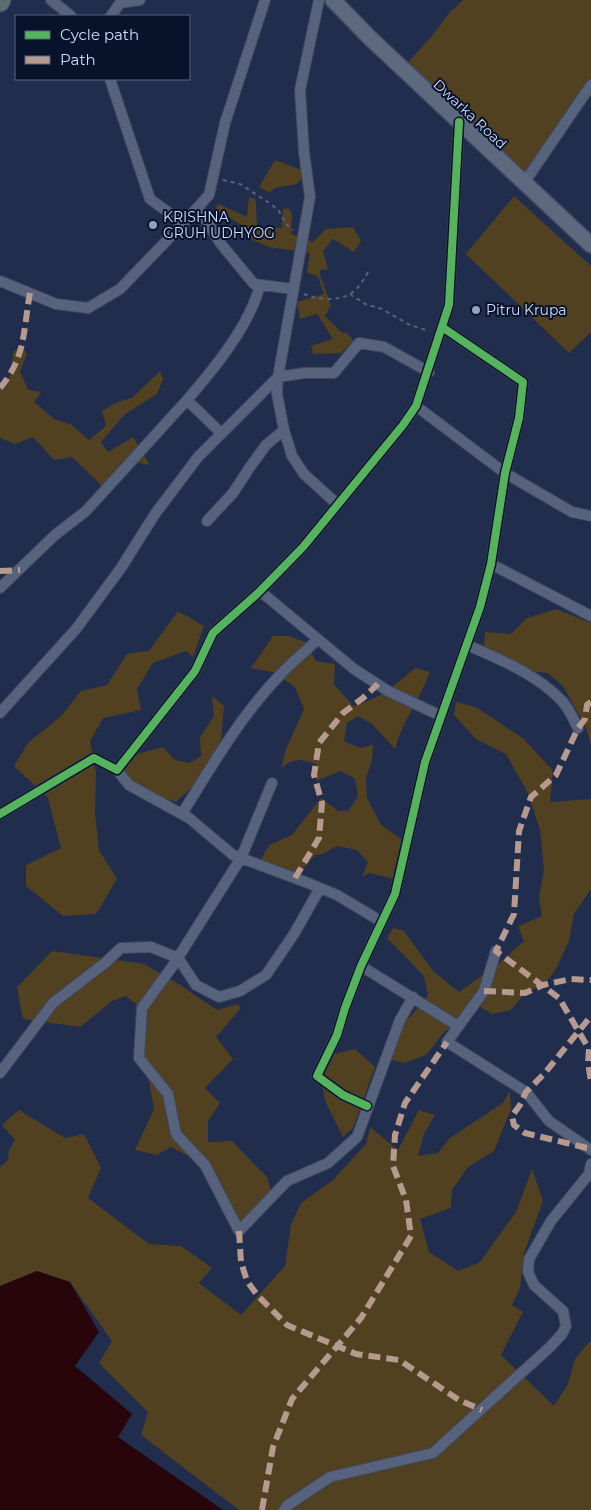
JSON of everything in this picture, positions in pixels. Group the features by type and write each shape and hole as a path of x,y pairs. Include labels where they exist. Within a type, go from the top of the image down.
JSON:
{"street":[{"path":"51,0 70,15"},
{"path":"112,15 120,2 140,0"},
{"path":"0,281 56,304 88,308 120,289 183,223 209,195 225,123 265,0"},
{"path":"319,0 300,90 304,152 310,197 278,377 277,394 284,430 292,456 304,474 337,504"},
{"name":"Dwarka Road","path":"333,0 370,38 591,246"},
{"path":"110,80 150,199 183,223"},
{"path":"524,183 591,85"},
{"path":"117,770 195,671 213,633 260,591 303,547 403,425 416,406 449,305 459,122"},
{"path":"198,207 221,244 254,284 293,289"},
{"path":"0,588 56,535 86,511 187,400 224,354 255,301 260,285"},
{"path":"367,1106 343,1095 317,1076 337,1035 361,966 395,894 425,762 480,607 491,564 505,473 519,418 523,382 441,329"},
{"path":"0,713 76,629 121,568 160,507 198,456 278,377 304,373 334,374 359,343 384,347 428,372"},
{"path":"187,400 221,433"},
{"path":"416,406 505,473 572,512 591,516"},
{"path":"207,520 233,493 266,445 284,430"},
{"path":"491,564 591,616"},
{"path":"260,591 354,669 378,684 441,716"},
{"path":"182,814 207,772 251,710 279,676 318,639"},
{"path":"467,644 507,662 540,683 564,702 578,728"},
{"path":"0,814 94,758 117,770 129,785 190,818 233,855 337,895 382,922"},
{"path":"272,784 241,858 178,958 142,1008 139,1058 168,1094 176,1134 205,1165 239,1231 287,1181 328,1163 357,1137 400,1020 413,997"},
{"path":"0,1073 53,1003 105,963 121,948 151,947 178,958 196,985 219,997 240,991 266,974 294,934 320,888"},
{"path":"496,951 484,991 448,1042 526,1092 549,1121 591,1150"},
{"path":"361,966 458,1026"},
{"path":"284,1510 288,1505 330,1477 433,1453 562,1334 566,1326 563,1311 534,1284 528,1272 529,1259 551,1221 589,1174 591,1164"}],"path":[{"path":"213,176 240,184 271,204 286,224 302,237"},
{"path":"293,289 312,298 327,299 350,294 362,282 370,269"},
{"path":"350,294 365,304 382,309 410,325 430,332 441,329"}],"shaded area":[{"path":"463,0 591,0 591,85 524,183 402,69 431,37 450,12"},
{"path":"275,160 302,170 303,177 297,184 275,188 270,193 259,187"},
{"path":"514,196 591,266 591,332 569,353 466,254"},
{"path":"249,197 255,199 256,202 257,227 282,228 283,209 287,208 292,214 291,234 313,242 326,229 353,227 361,241 354,252 333,239 323,251 328,269 320,270 331,305 325,316 342,333 347,333 354,341 341,353 313,354 311,346 333,339 317,314 300,319 297,302 324,294 318,277 307,272 310,253 269,247 252,240 243,226 216,209 219,204 247,217"},
{"path":"21,344 27,354 20,371 28,390 41,392 34,402 54,419 72,425 89,440 106,426 102,411 115,403 132,398 160,371 163,379 157,394 125,414 101,442 108,452 133,437 150,465 124,460 102,486 72,457 54,460 33,437 15,444 0,438 0,388 10,376 13,353"},
{"path":"556,609 591,623 591,745 586,728 563,686 548,673 527,671 488,658 484,647 485,632 511,634 527,618"},
{"path":"178,611 204,626 193,657 186,651 153,663 137,689 141,710 103,718 90,741 96,773 95,814 99,850 117,879 96,914 63,916 26,886 26,865 61,848 48,798 14,766 28,743 61,716 81,691 107,685 127,654 149,651"},
{"path":"273,636 288,636 306,642 316,661 335,664 334,684 353,706 386,691 415,668 430,672 402,729 395,749 372,724 358,716 347,723 344,741 360,748 373,745 372,760 366,778 367,798 381,825 407,843 395,879 369,873 362,877 368,862 357,850 337,846 323,854 315,855 295,878 258,864 269,845 292,835 321,798 338,811 348,811 358,796 355,779 341,771 316,781 316,764 298,760 290,762 281,768 286,749 304,709 295,687 273,672 251,668"},
{"path":"212,696 224,706 221,741 207,773 176,802 138,790 117,770 137,754 163,747 175,760 190,763 201,756 200,737 214,716"},
{"path":"456,702 476,707 524,739 553,771 550,802 591,799 591,889 574,914 569,941 555,971 543,985 525,993 511,1010 492,1014 475,1004 458,1026 445,1031 426,1055 404,1063 392,1060 397,1027 411,1016 428,995 424,976 387,938 393,928 404,931 433,971 459,992 497,965 524,941 518,926 542,916 539,898 544,870 540,830 528,793 506,754 476,739 454,715"},
{"path":"52,951 144,964 177,983 217,1010 237,1004 241,1008 216,1037 233,1059 205,1088 220,1103 208,1121 208,1142 232,1141 267,1177 272,1196 239,1231 205,1165 171,1147 157,1155 135,1150 154,1109 149,1081 139,1058 141,1008 126,996 112,1001 80,1027 23,1019 17,987"},
{"path":"355,1049 375,1067 353,1128 343,1137 326,1103 320,1078 334,1054"},
{"path":"510,1090 511,1109 494,1151 468,1167 452,1190 451,1208 420,1219 429,1252 458,1271 480,1262 516,1212 532,1169 543,1201 524,1253 520,1288 512,1305 523,1312 501,1355 554,1406 568,1384 575,1359 591,1342 591,1510 239,1510 141,1435 148,1412 99,1363 112,1341 70,1282 37,1271 0,1286 0,1167 8,1160 9,1150 15,1140 2,1125 19,1110 65,1138 84,1134 101,1168 88,1198 149,1244 181,1246 212,1268 199,1283 241,1315 285,1266 291,1225 301,1203 332,1181 366,1144 370,1127 398,1150 419,1110 435,1115 424,1134 418,1156 438,1153 450,1138 503,1103"},
{"path":"37,1271 70,1282 99,1332 75,1366 132,1414 118,1437 223,1510 0,1510 0,1286"}],"marked path":[{"path":"0,388 15,365 19,354 30,293"},
{"path":"0,571 20,570"},
{"path":"295,878 319,838 322,803 314,775 319,743 343,713 378,684"},
{"path":"591,702 587,705 585,719 578,728 556,775 531,797 519,831 514,914 496,951 559,998 589,1049 588,1063 591,1081"},
{"path":"484,991 525,993 543,985 571,979 591,980"},
{"path":"587,1148 525,1133 514,1125 512,1116 526,1092 544,1074 591,1016"},
{"path":"262,1510 273,1447 292,1399 361,1318 411,1236 406,1200 393,1166 395,1135 405,1103 447,1042"},
{"path":"239,1231 241,1262 247,1281 258,1296 287,1325 356,1354 399,1360 459,1400 482,1410"}],"cycle path":[{"path":"0,814 94,758 117,770 195,671 213,633 258,593 303,547 403,425 416,406 449,305 459,122"},
{"path":"367,1106 343,1095 317,1076 337,1035 361,966 395,894 425,762 480,607 491,564 505,473 519,418 523,382 442,327"}],"place":[{"name":"KRISHNA GRUH UDHYOG","path":"153,225"},
{"name":"Pitru Krupa","path":"476,310"}]}
